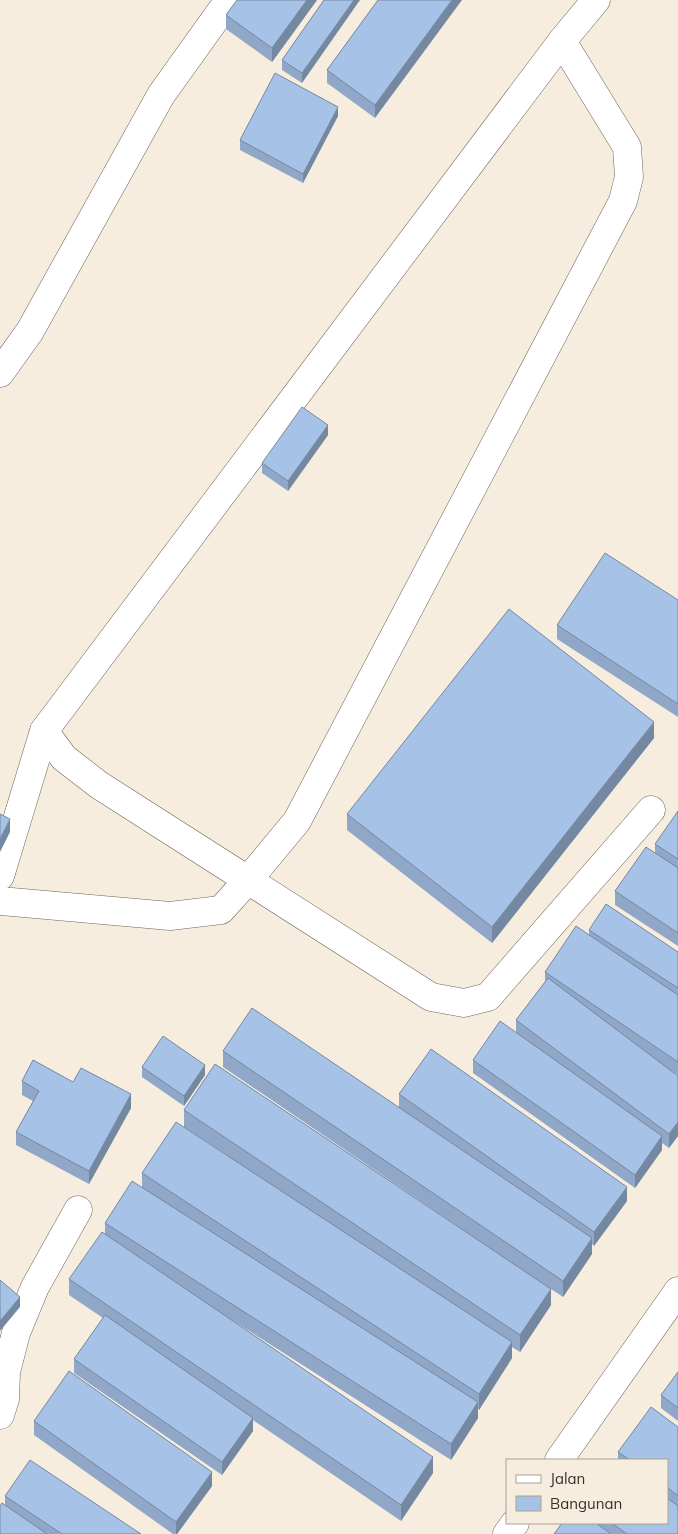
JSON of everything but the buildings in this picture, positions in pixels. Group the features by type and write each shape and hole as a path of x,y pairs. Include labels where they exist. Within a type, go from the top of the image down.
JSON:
{"street":[{"path":"0,373 30,331 162,95 229,0"},
{"path":"0,876 44,731 562,41 596,0"},
{"path":"0,901 170,916 220,910 248,880 297,821 622,201 630,177 627,147 562,41"},
{"path":"44,731 64,758 99,785 431,997 464,1003 488,997 651,810"},
{"path":"0,1415 5,1399 6,1372 16,1333 35,1288 78,1210"},
{"path":"560,1459 678,1291"}]}
